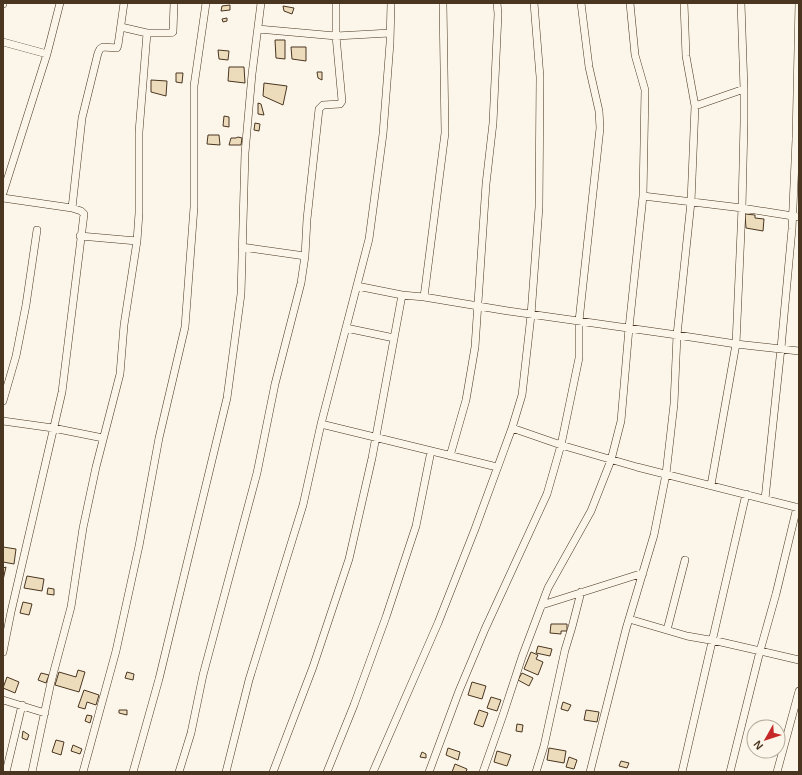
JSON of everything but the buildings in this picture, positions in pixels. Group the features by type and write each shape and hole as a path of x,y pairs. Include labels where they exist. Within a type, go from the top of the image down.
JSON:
{"street":[{"path":"3,193 47,54 60,3"},
{"path":"72,208 82,118 98,54 103,47 116,48 118,45 124,3"},
{"path":"121,28 147,33 173,32 174,3"},
{"path":"83,772 116,651 139,546 159,438 185,327 194,207 194,86 206,3"},
{"path":"133,772 159,679 227,398 241,294 245,153 261,3"},
{"path":"179,772 191,733 203,674 256,473 275,384 301,284 319,109 323,105 340,104 342,101 336,36 336,3"},
{"path":"226,772 249,680 304,505 321,424 369,239 383,134 391,3"},
{"path":"424,298 445,133 443,3"},
{"path":"450,456 466,400 475,347 486,184 493,123 498,14 497,3"},
{"path":"373,772 438,623 498,467 522,395 531,315 538,207 540,77 534,3"},
{"path":"429,772 459,691 485,629 547,494 561,445 579,358 579,321 600,124 599,111 589,67 581,3"},
{"path":"483,772 522,656 548,588 591,511 612,460 621,421 643,196 645,90 635,55 630,3"},
{"path":"592,772 629,619 654,535 666,474 674,404 677,335 691,202 695,106 686,56 684,3"},
{"path":"712,485 736,344 742,208 744,89 741,3"},
{"path":"765,499 792,229 795,216 799,3"},
{"path":"258,29 336,36 390,33"},
{"path":"32,772 71,607 82,528 120,374 124,325 137,241 139,213 139,132 147,33"},
{"path":"3,42 47,54"},
{"path":"695,106 744,89"},
{"path":"643,196 795,216"},
{"path":"3,198 72,208 81,211 84,214 80,236 62,392 3,652"},
{"path":"3,401 16,356 25,312 37,230"},
{"path":"80,236 137,241"},
{"path":"242,247 305,256"},
{"path":"357,286 402,295 531,315 736,344 799,351"},
{"path":"273,772 313,667 349,559 376,437 402,295"},
{"path":"346,328 394,338"},
{"path":"3,421 53,428 103,438"},
{"path":"321,424 498,467"},
{"path":"512,428 561,445 612,460 798,508 730,772"},
{"path":"327,772 354,705 386,617 416,526 430,451"},
{"path":"682,772 746,494"},
{"path":"668,630 685,560"},
{"path":"542,605 643,573"},
{"path":"536,772 544,746 565,650 581,592"},
{"path":"629,619 687,636 713,640 799,660"},
{"path":"777,772 799,691"},
{"path":"3,700 45,713"},
{"path":"6,772 22,705"}]}
